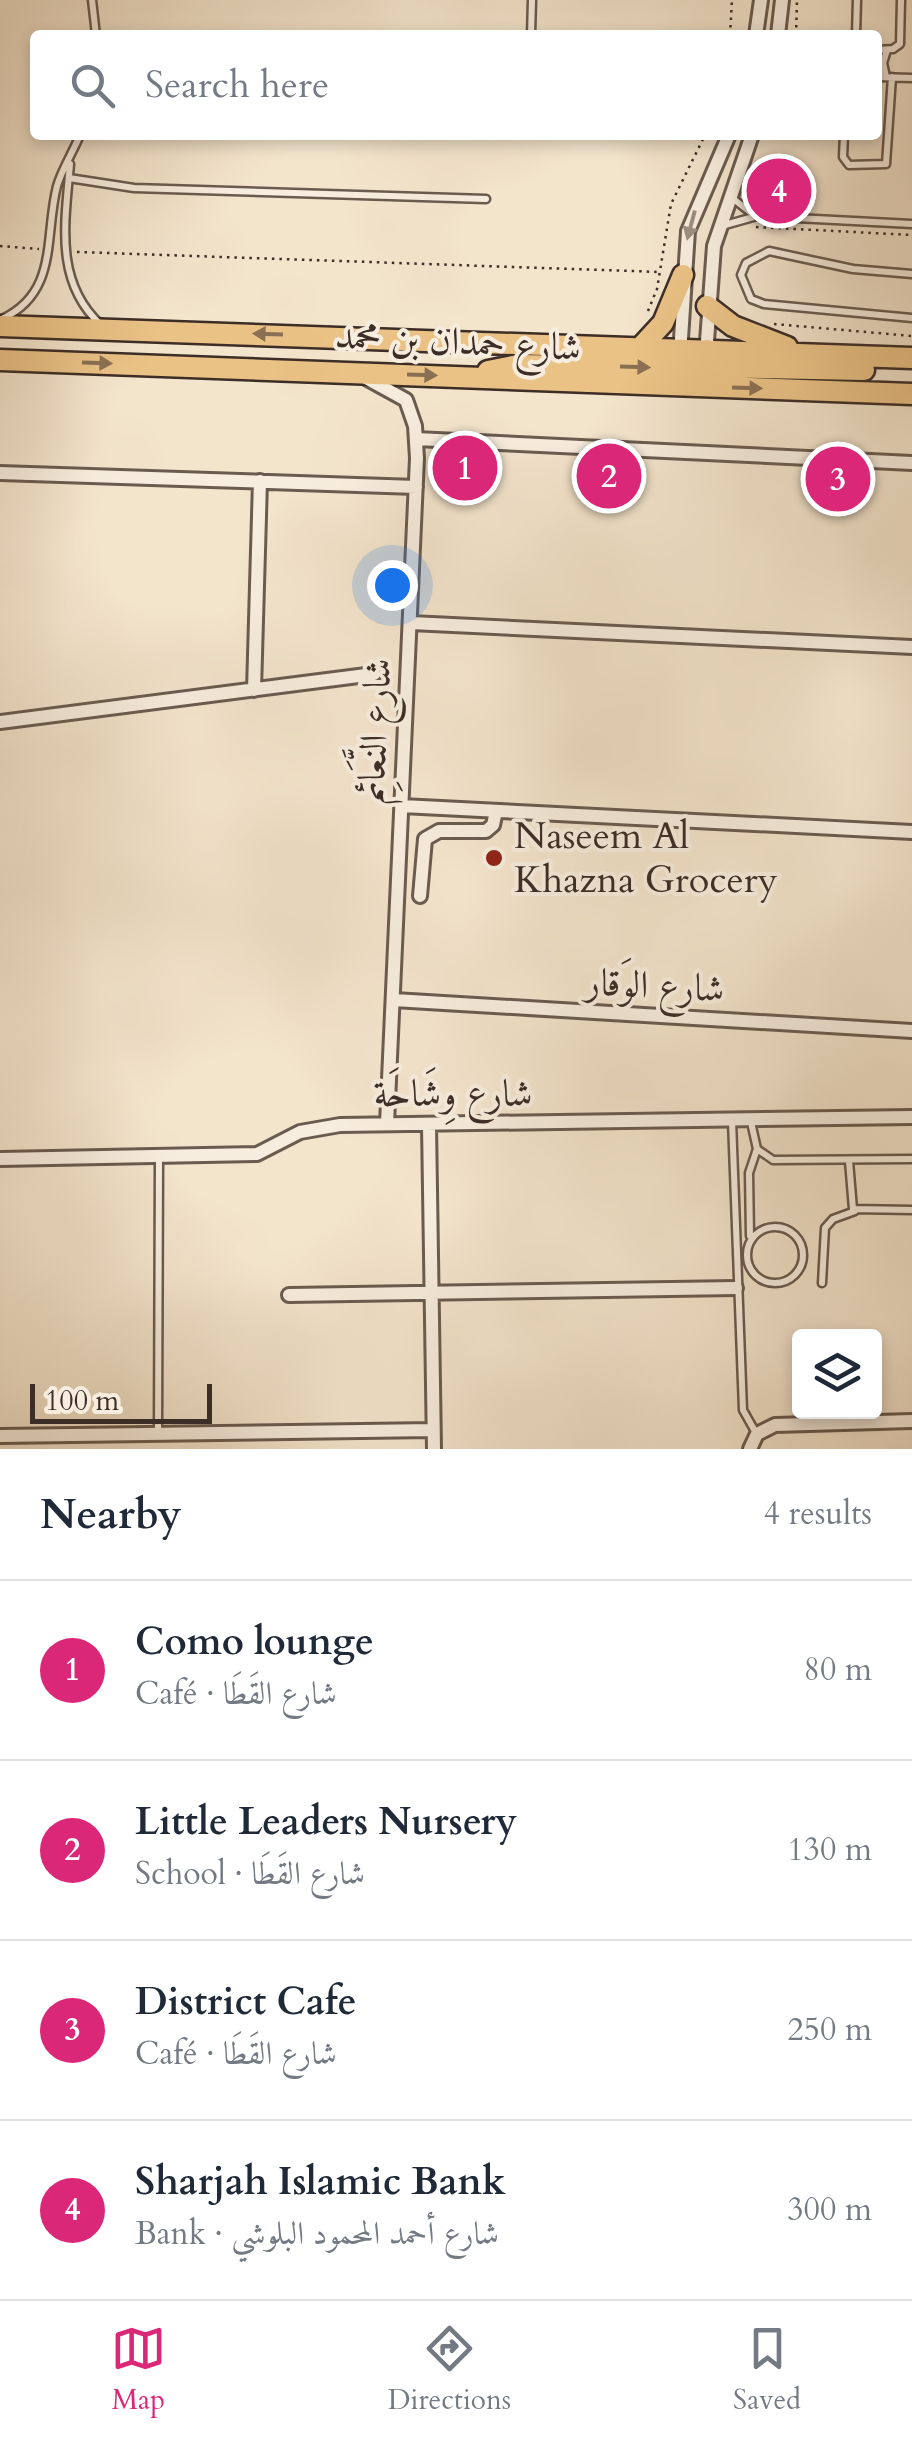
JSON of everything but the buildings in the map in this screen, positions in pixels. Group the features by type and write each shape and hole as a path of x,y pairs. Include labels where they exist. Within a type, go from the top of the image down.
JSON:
{"main road":[{"path":"638,349 663,322 683,275"},
{"path":"707,306 746,332 808,354"},
{"name":"شارع حمدان بن محمد","path":"0,323 638,349 680,368 808,354 907,358"},
{"path":"706,368 880,369 907,358"},
{"name":"شارع حمدان بن محمد","path":"0,360 470,378 706,368 912,394"}],"street":[{"path":"757,30 761,0"},
{"path":"779,30 782,0"},
{"path":"680,368 683,275 691,217 726,140"},
{"path":"706,368 707,306 718,227 750,140"},
{"name":"شارع النَّعَائِم","path":"354,372 406,400 416,439 388,1124"},
{"path":"416,439 912,462"},
{"path":"0,473 416,486"},
{"path":"254,690 260,481"},
{"path":"411,623 912,648"},
{"path":"0,722 374,674"},
{"path":"402,806 912,832"},
{"path":"420,896 423,844 429,835 486,831 493,825 496,811"},
{"name":"شارع الوَقار","path":"394,1000 912,1031"},
{"name":"شارع وِشَاحَة","path":"0,1158 257,1154 300,1132 388,1124 912,1118"},
{"path":"429,1126 434,1449"},
{"path":"289,1296 736,1288"},
{"path":"750,1449 757,1434 776,1425 912,1421"},
{"path":"0,1436 433,1430"}],"lane":[{"path":"92,0 95,30"},
{"path":"531,30 532,0"},
{"path":"856,30 857,0"},
{"path":"882,50 900,44 902,0"},
{"path":"844,140 843,157 849,164 886,164 883,63 887,50"},
{"path":"885,77 912,78"},
{"path":"0,323 38,290 49,250 57,187 78,140"},
{"path":"70,158 66,252 73,291 105,328"},
{"path":"69,178 134,188 486,199"},
{"path":"730,196 742,210 756,216"},
{"path":"718,227 756,216 912,224"},
{"path":"912,274 853,269 769,251 746,262 741,275 751,299 764,304 912,318"},
{"path":"732,1120 742,1410 757,1434"},
{"path":"750,1242 760,1228 794,1231 799,1241 796,1276 784,1281 757,1279 750,1268 750,1242 750,1173 757,1149 751,1120"},
{"path":"757,1149 773,1160 912,1160"},
{"path":"158,1435 159,1157"},
{"path":"849,1160 849,1204 856,1211"},
{"path":"822,1283 826,1224 856,1211 912,1210"}],"path":[{"path":"730,30 732,0"},
{"path":"796,30 797,0"},
{"path":"756,227 912,235"},
{"path":"0,246 49,250"},
{"path":"66,252 660,272"},
{"path":"775,324 912,336"}],"place":[{"name":"Sharjah Islamic Bank","path":"779,191"},
{"name":"Como lounge","path":"465,468"},
{"name":"Little Leaders Nursery","path":"609,476"},
{"name":"District Cafe","path":"838,479"},
{"name":"Naseem Al Khazna Grocery","path":"494,858"}]}
